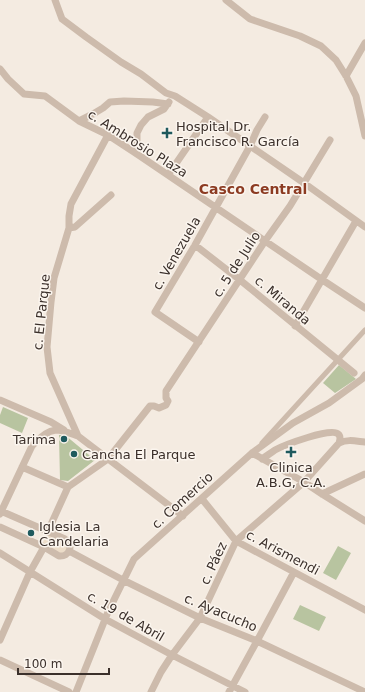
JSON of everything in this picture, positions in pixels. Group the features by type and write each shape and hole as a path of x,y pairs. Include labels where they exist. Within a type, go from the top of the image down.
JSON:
{"street":[{"path":"55,0 62,19 166,93 175,96 208,117 304,182 365,227"},
{"path":"226,0 250,19 300,36 321,46 336,60 356,96 362,112 365,136"},
{"path":"346,76 365,43"},
{"name":"c. Ambrosio Plaza","path":"0,69 24,94 44,96 78,121 108,135 365,308"},
{"path":"137,154 137,133 141,125 148,117 164,110 175,96"},
{"path":"78,121 93,114 110,102 153,102 168,104"},
{"path":"168,174 208,117"},
{"name":"c. Venezuela","path":"199,342 155,312 195,246 265,117"},
{"name":"c. El Parque","path":"108,135 71,204 68,228 54,278 51,302 47,347 50,373 78,436 183,516"},
{"name":"c. 5 de Julio","path":"108,459 146,409 150,406 159,408 166,405 168,402 166,398 166,391 265,241 290,206 330,140"},
{"path":"68,228 75,227 111,195"},
{"path":"295,326 356,221"},
{"name":"c. Miranda","path":"195,246 240,280 354,373"},
{"path":"365,330 252,454 304,482 365,521"},
{"name":"c. Comercio","path":"76,692 105,618 134,559 252,454 293,423 329,403 364,377"},
{"path":"0,400 51,422 67,432"},
{"path":"1,513 32,446 39,438 56,430 78,436"},
{"path":"262,459 275,450 288,444 322,433 334,432 338,434 340,437 339,443"},
{"path":"339,443 345,440 365,442"},
{"name":"c. Páez","path":"151,692 172,655 200,618 236,541 304,482 339,443"},
{"path":"48,531 68,487 108,459"},
{"path":"22,467 68,487"},
{"path":"322,494 365,474"},
{"name":"c. Arismendi","path":"202,499 236,541 365,610"},
{"name":"c. Ayacucho","path":"0,527 62,556 65,556 69,551 69,541 48,531 1,513"},
{"path":"0,640 30,572 44,547"},
{"name":"c. Ayacucho","path":"69,551 123,580 200,618 257,641 365,692"},
{"name":"c. 19 de Abril","path":"0,553 105,618 230,689 245,692"},
{"path":"230,689 294,572"},
{"path":"0,660 69,692"}],"green space":[{"path":"339,365 356,379 335,393 323,383"},
{"path":"3,407 28,418 22,433 0,423 0,415"},
{"name":"Cancha El Parque","path":"59,435 65,435 95,460 68,481 60,480"},
{"path":"338,546 351,553 336,580 323,573"},
{"path":"300,605 326,617 319,631 293,619"}],"shaded area":[{"path":"47,533 65,541 69,548 62,554 42,545"}],"place":[{"name":"Hospital Dr. Francisco R. García","path":"167,133"},
{"name":"Tarima","path":"64,439"},
{"name":"Clinica A.B.G, C.A.","path":"291,452"},
{"name":"Cancha El Parque","path":"74,454"},
{"name":"Iglesia La Candelaria","path":"31,533"}],"district":[{"name":"Casco Central","path":"253,189"}]}
